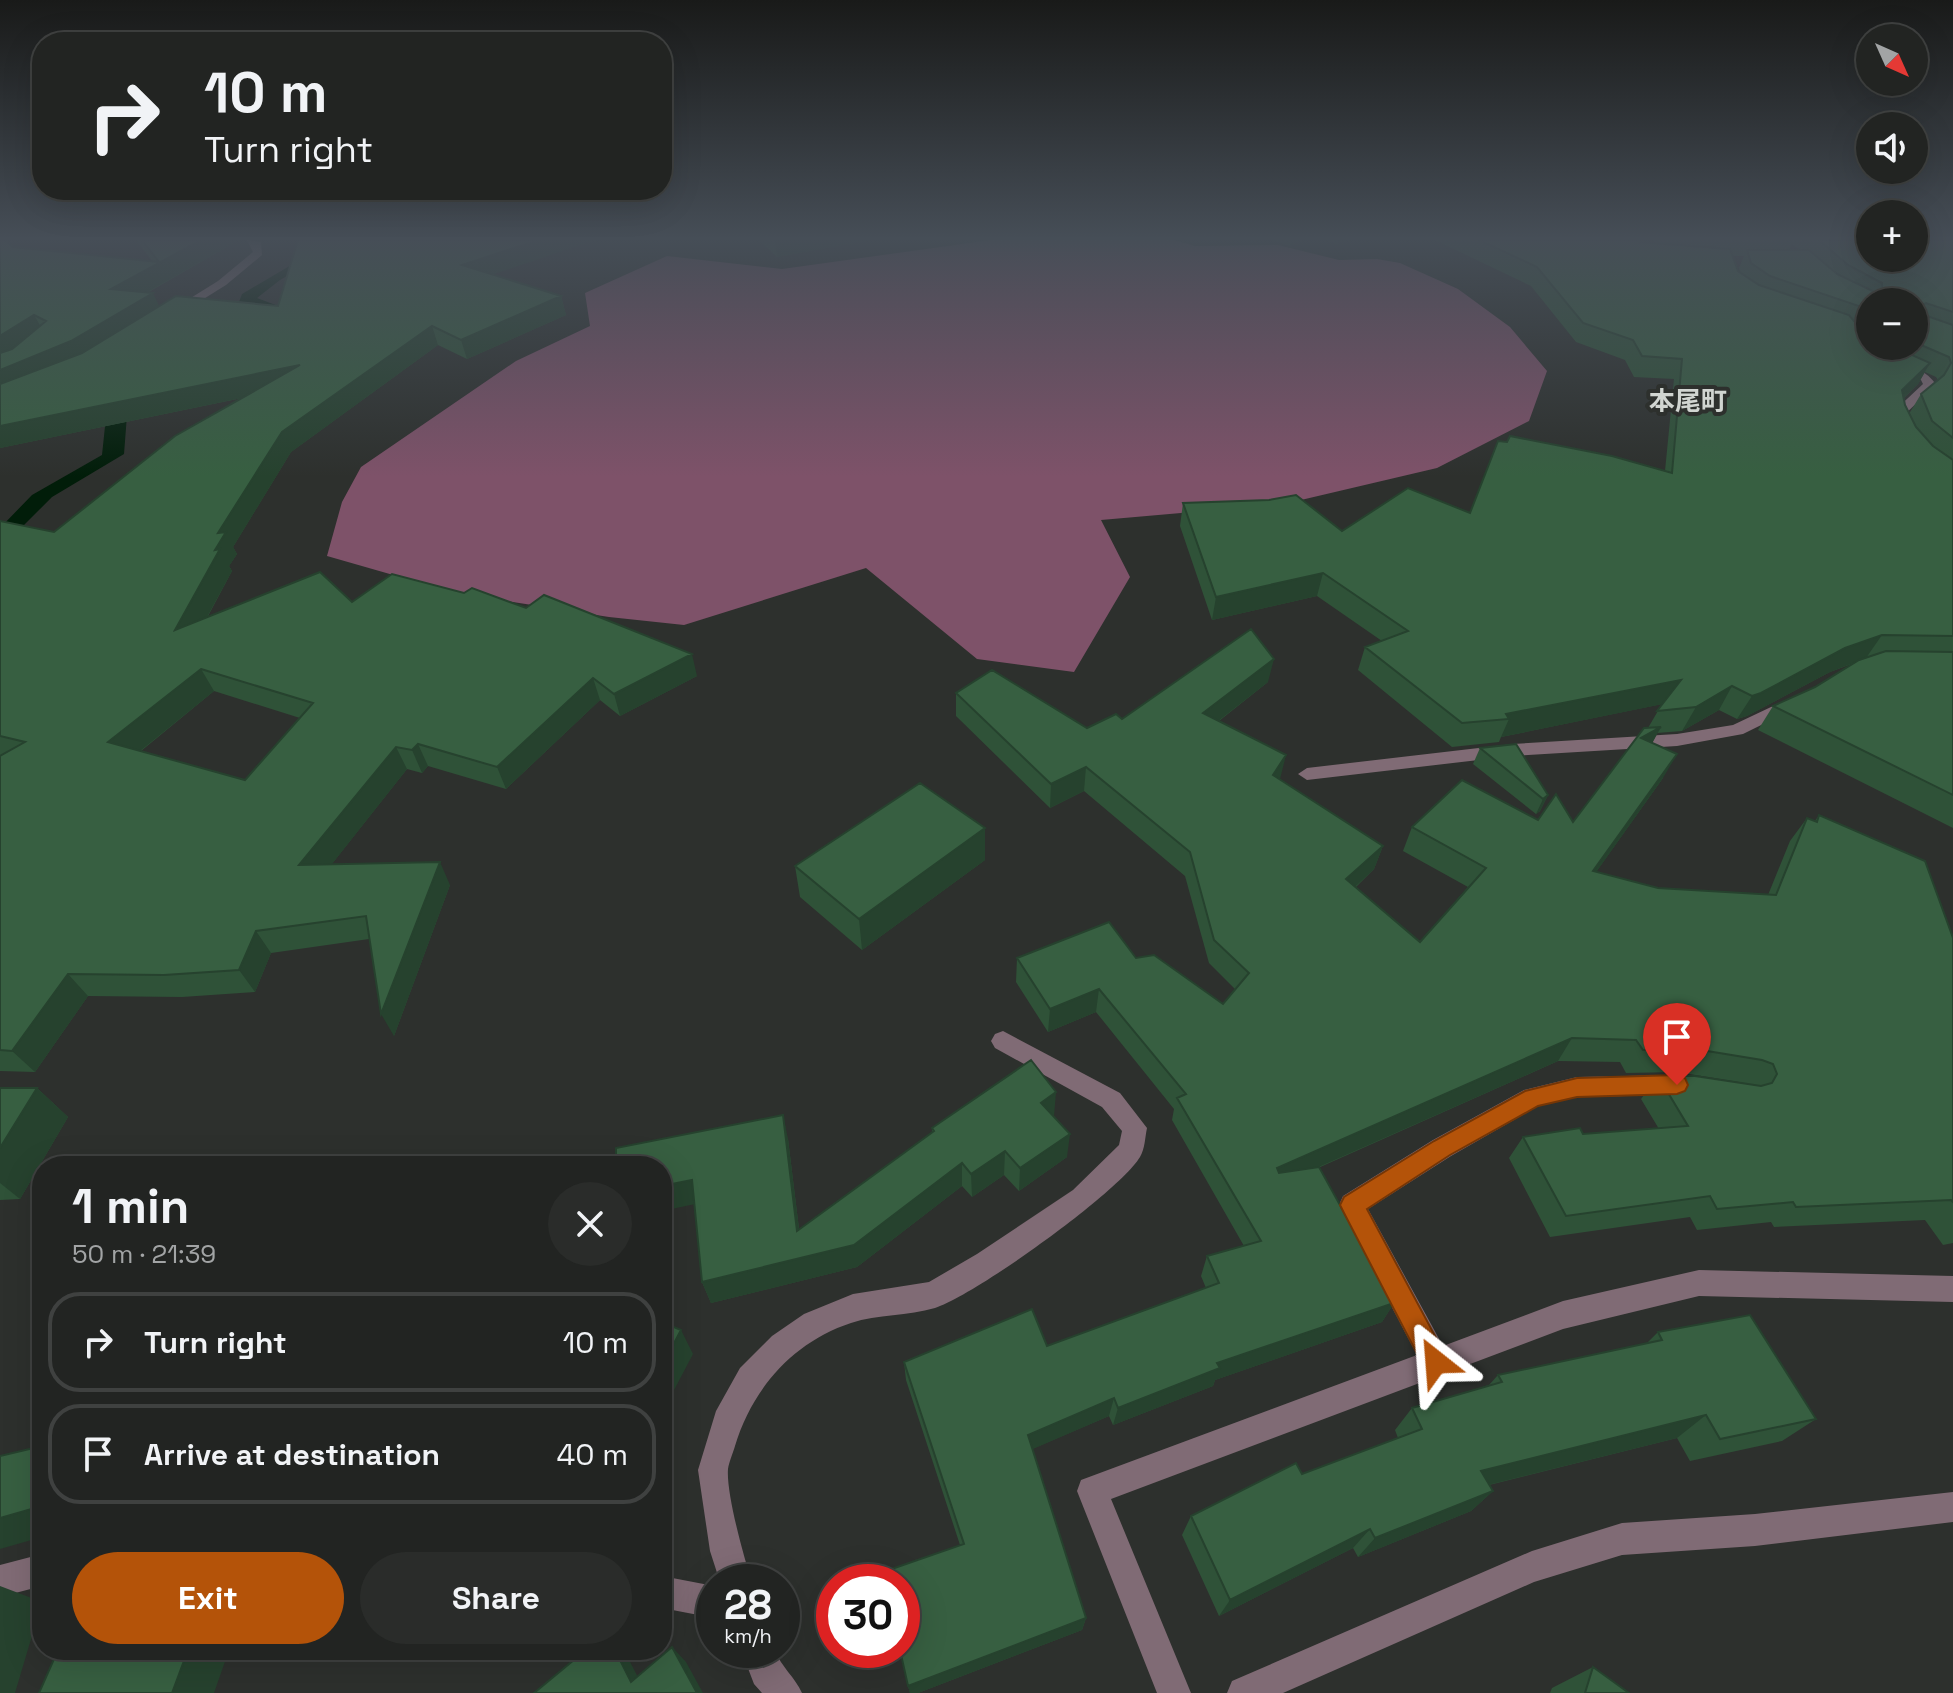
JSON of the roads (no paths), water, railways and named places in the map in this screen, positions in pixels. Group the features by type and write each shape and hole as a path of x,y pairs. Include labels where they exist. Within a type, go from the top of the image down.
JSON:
{"street":[{"path":"1886,360 1930,382 1925,391 1898,413 1902,437"},
{"path":"1307,774 1513,750 1677,740 1737,730 1803,697"},
{"path":"730,1564 713,1470 731,1411 750,1378 782,1346 814,1324 853,1308 933,1295 987,1263 1082,1198 1130,1151 1135,1128 1111,1100 1003,1041"},
{"path":"1436,1362 1352,1205 1442,1148 1533,1097 1577,1087 1677,1085 1703,1089"},
{"path":"1174,1693 1092,1491 1563,1315 1699,1283 1953,1289"},
{"path":"1244,1693 1532,1567 1622,1539 1755,1530 1953,1507"},
{"path":"0,1581 32,1573"},
{"path":"672,1594 696,1599"},
{"path":"765,1668 785,1693"}],"district":[{"name":"本尾町","path":"1688,401"}]}
